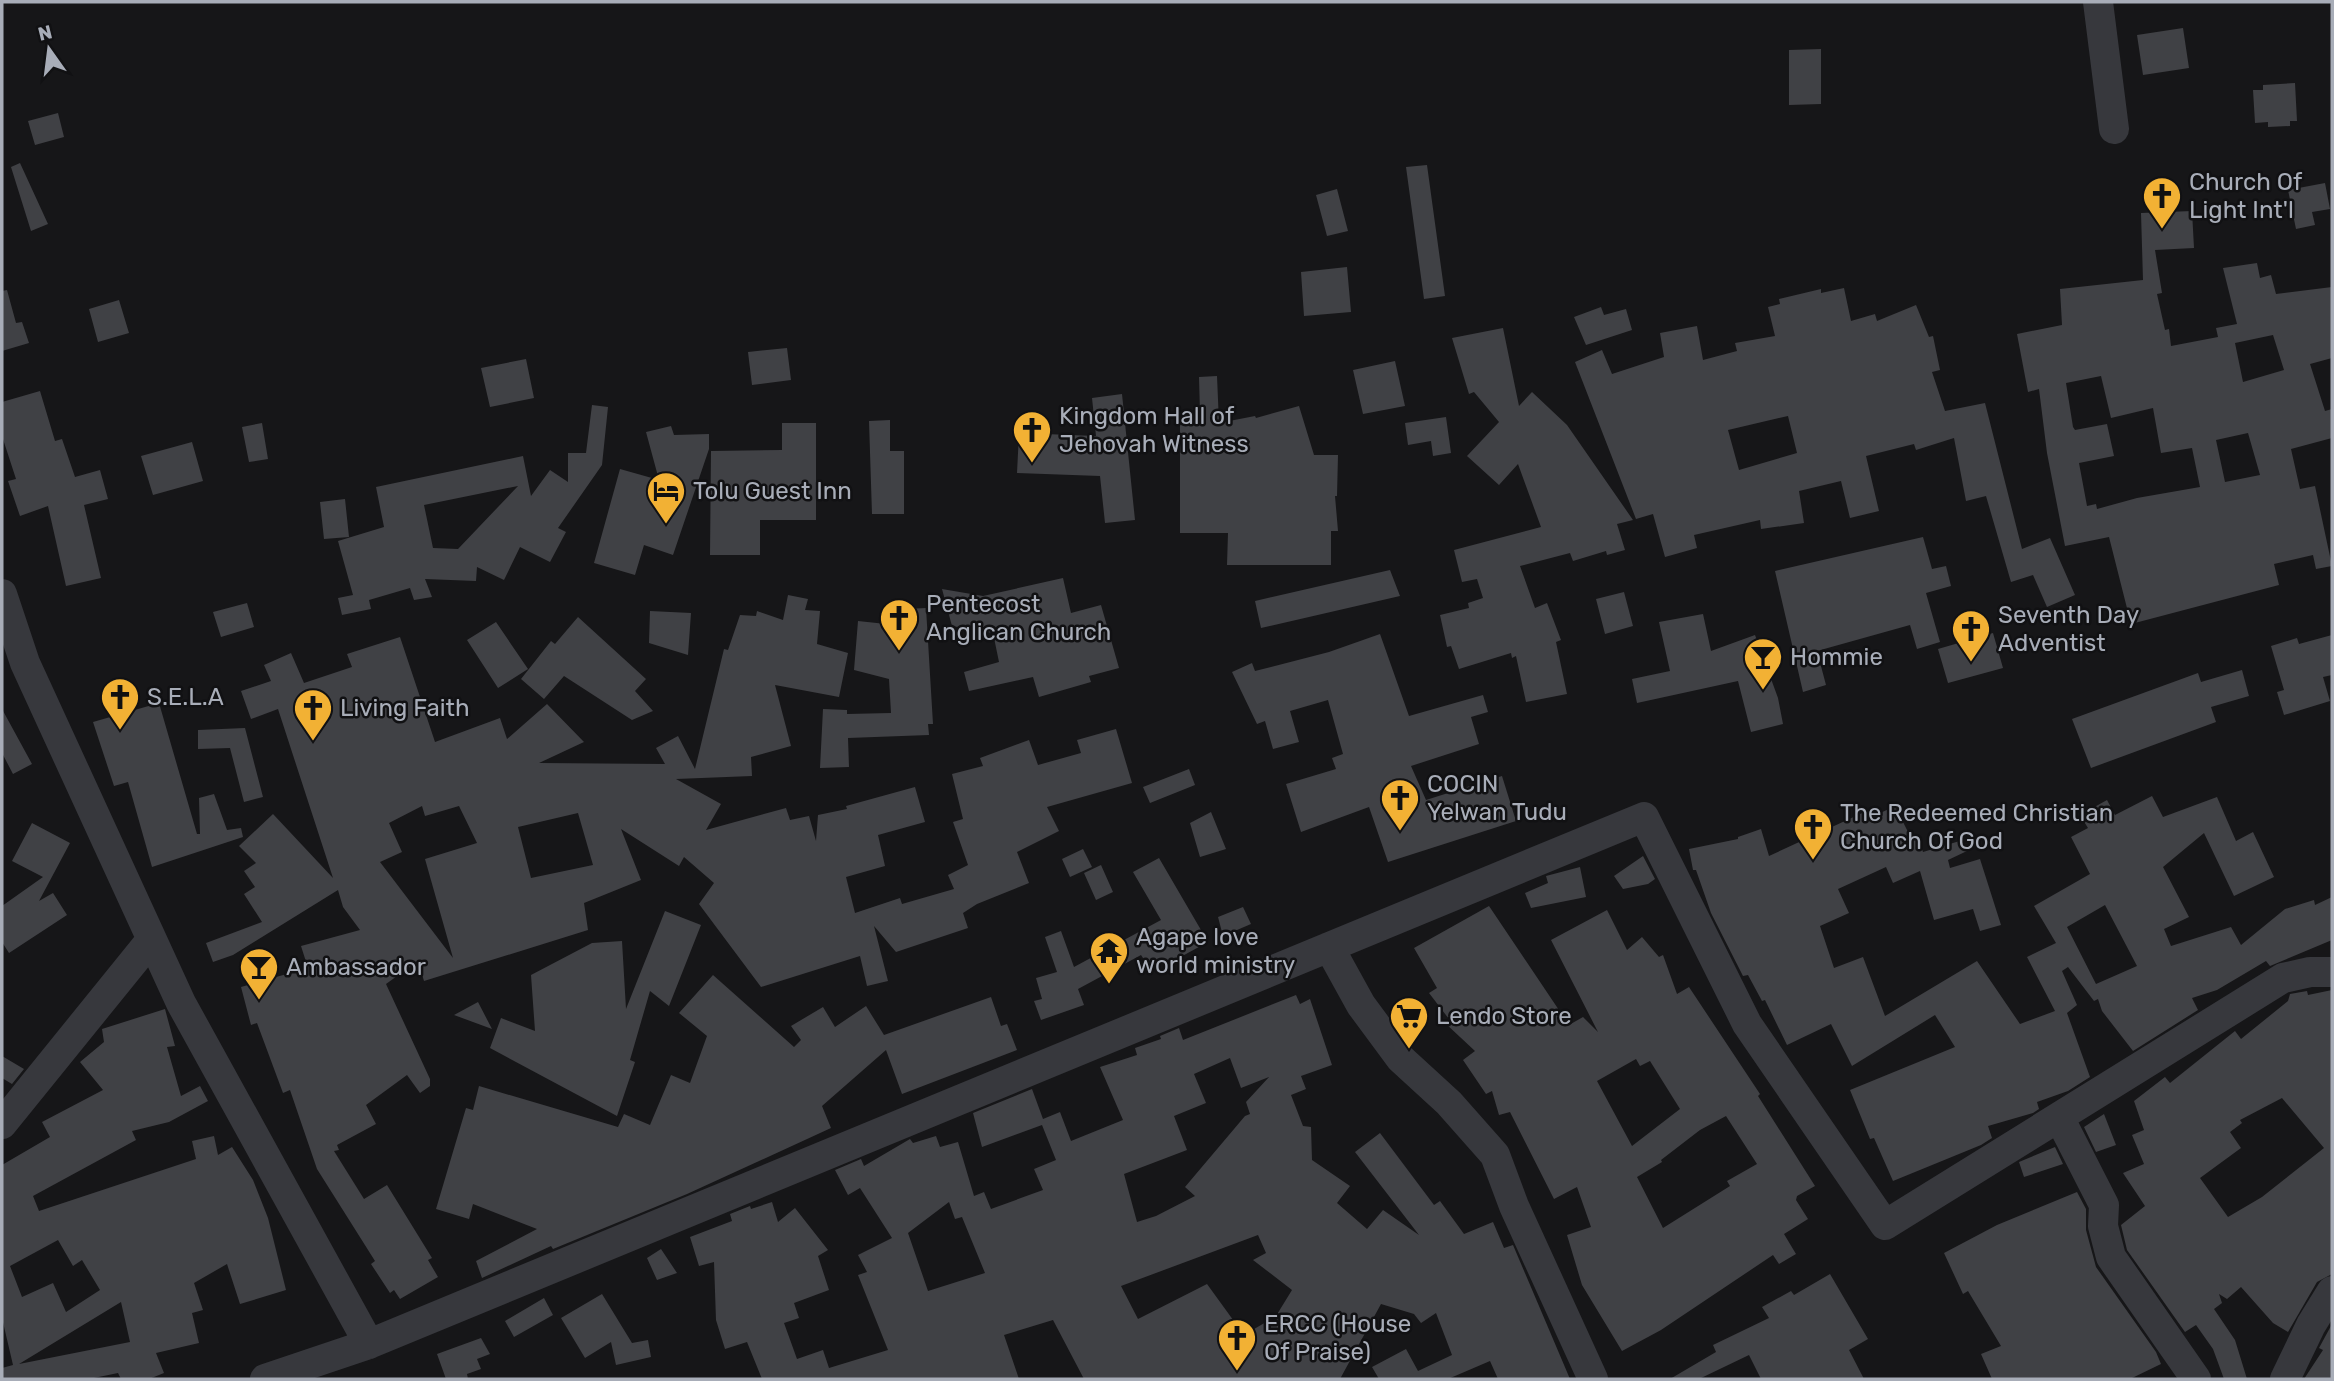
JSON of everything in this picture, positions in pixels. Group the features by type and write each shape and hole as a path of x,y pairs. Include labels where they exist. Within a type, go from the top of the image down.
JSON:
{"street":[{"path":"2098,2 2114,129"},
{"path":"2,594 25,663 181,1003 369,1344"},
{"path":"265,1379 369,1344 1644,817 1747,1024 1885,1225 2283,978 2310,972 2332,972"},
{"path":"2,1124 151,940"},
{"path":"1329,947 1361,1006 1401,1059 1449,1103 1495,1155 1514,1206 1593,1379"},
{"path":"2059,1117 2104,1205 2103,1226 2112,1257 2190,1377"},
{"path":"2285,1379 2332,1290"}],"building":[{"path":"2183,28 2189,68 2143,75 2137,35"},
{"path":"1821,49 1821,104 1789,105 1789,50"},
{"path":"2295,83 2297,121 2290,121 2290,126 2268,127 2268,122 2255,123 2253,90 2263,90 2263,85"},
{"path":"58,113 64,137 35,145 28,121"},
{"path":"20,163 48,224 31,231 11,167"},
{"path":"1427,165 1445,296 1424,299 1406,167"},
{"path":"2325,183 2330,209 2312,212 2315,225 2296,229 2288,190"},
{"path":"1337,189 1348,231 1327,236 1316,195"},
{"path":"2192,211 2194,248 2155,250 2162,293 2157,294 2165,330 2169,329 2171,346 2218,337 2216,328 2237,324 2223,268 2257,263 2260,278 2271,275 2276,294 2332,287 2332,358 2310,364 2325,411 2332,409 2332,438 2291,449 2300,489 2315,486 2332,566 2316,569 2313,555 2274,564 2279,585 2131,624 2109,537 2065,546 2047,453 2039,389 2028,392 2017,334 2062,325 2060,289 2143,280 2141,213","holes":["2273,335 2284,370 2243,382 2235,343","2101,376 2111,418 2153,408 2161,453 2192,448 2200,487 2137,498 2097,509 2096,504 2087,506 2079,463 2114,456 2107,424 2075,430 2073,427 2066,383","2248,433 2260,475 2225,482 2216,440"]},
{"path":"1347,267 1351,312 1304,316 1301,272"},
{"path":"1844,288 1851,321 1875,314 1877,321 1916,305 1929,337 1933,336 1940,370 1932,372 1945,411 1985,403 2022,549 2050,538 2075,595 2047,607 2033,575 2011,582 1986,496 1966,501 1954,438 1916,450 1914,444 1866,456 1879,511 1850,518 1841,481 1799,491 1804,523 1761,529 1760,520 1694,535 1697,548 1665,557 1653,514 1636,519 1575,362 1602,350 1612,374 1664,357 1660,333 1697,326 1703,360 1737,351 1735,343 1775,336 1768,307 1780,304 1779,299 1821,289 1821,293","holes":["1788,416 1797,453 1739,470 1728,430"]},
{"path":"7,290 16,323 22,322 29,343 2,351 2,291"},
{"path":"119,300 129,333 98,342 89,309"},
{"path":"1601,307 1604,315 1626,309 1632,330 1586,345 1574,317"},
{"path":"1503,328 1519,406 1532,392 1567,425 1633,520 1617,524 1625,550 1607,555 1606,551 1573,561 1570,553 1520,566 1535,608 1547,603 1561,640 1556,642 1567,694 1526,702 1516,656 1512,658 1511,653 1459,669 1451,646 1447,647 1440,615 1469,608 1468,603 1483,598 1477,579 1462,582 1454,550 1541,527 1518,464 1499,485 1467,456 1499,422 1474,392 1469,394 1452,338"},
{"path":"787,348 791,380 752,385 748,352"},
{"path":"526,359 534,398 490,407 481,368"},
{"path":"1395,361 1405,406 1363,414 1353,370"},
{"path":"1217,376 1219,423 1255,416 1256,418 1299,406 1314,455 1338,455 1335,496 1338,531 1331,531 1331,565 1227,565 1228,533 1180,533 1180,413 1200,413 1199,377"},
{"path":"40,391 55,441 62,439 75,477 100,470 108,499 84,505 101,578 66,586 48,506 20,516 8,481 16,479 2,436 2,402"},
{"path":"1122,394 1135,520 1105,523 1100,476 1017,473 1019,433 1096,436 1092,398"},
{"path":"592,405 608,407 602,465 558,528 566,532 550,562 520,547 504,580 477,567 476,581 425,579 432,597 414,600 410,588 369,600 371,609 342,615 338,598 353,595 338,541 384,527 376,487 523,456 531,496 550,470 568,482 568,453 586,453","holes":["518,486 458,549 433,548 424,505"]},
{"path":"1446,417 1451,453 1433,456 1431,441 1408,445 1405,423"},
{"path":"890,420 890,451 904,451 904,514 872,514 869,421"},
{"path":"262,423 268,459 249,462 242,427"},
{"path":"782,423 816,423 816,520 760,520 760,555 710,555 711,451 782,450"},
{"path":"671,426 674,435 709,434 709,449 673,555 644,545 635,575 594,563 620,469 659,480 646,432"},
{"path":"192,442 203,481 153,495 141,456"},
{"path":"345,499 349,537 324,539 320,502"},
{"path":"1923,537 1932,569 1946,566 1951,586 1926,593 1940,642 1917,649 1910,625 1817,651 1826,685 1803,692 1775,571"},
{"path":"1390,570 1400,596 1261,628 1255,601"},
{"path":"1063,578 1071,613 1101,605 1119,668 1089,676 1091,682 1039,697 1033,677 969,691 964,672 999,662 993,633 952,626 942,589 983,596"},
{"path":"1624,592 1633,626 1605,634 1596,599"},
{"path":"788,595 808,599 805,610 820,611 817,644 848,653 839,697 775,685 791,746 751,757 752,776 676,779 721,804 706,830 786,808 790,820 809,816 816,841 818,815 847,809 846,806 915,787 925,822 878,835 885,866 846,877 855,913 900,898 902,904 954,889 948,875 968,865 953,822 963,819 952,774 983,766 980,758 1029,740 1038,765 1081,753 1077,740 1116,729 1132,783 1047,807 1059,831 1017,852 1029,883 977,904 963,913 968,928 896,952 874,926 888,981 867,986 860,956 761,987 699,904 714,883 684,857 679,866 621,829 641,880 584,903 588,930 424,981 418,961 386,984 430,1079 430,1086 420,1093 407,1075 366,1105 376,1124 337,1145 339,1150 334,1151 364,1199 387,1185 432,1258 428,1260 438,1277 400,1299 394,1290 390,1293 371,1264 375,1261 317,1169 290,1090 283,1093 257,1023 251,1025 241,987 308,968 301,946 360,930 343,907 338,890 233,955 213,962 206,943 262,922 244,894 255,887 244,871 256,863 239,846 273,814 333,878 278,709 251,719 241,691 271,681 264,665 291,653 304,683 352,667 347,654 400,637 435,742 500,718 507,739 547,704 584,742 539,763 665,764 656,748 678,736 695,769 724,649 728,650 740,615 756,616 757,611 783,620","holes":["422,806 425,816 459,806 477,843 425,859 453,958 380,862 402,852 389,823","578,813 593,865 531,878 518,827"]},
{"path":"247,603 254,627 221,637 213,612"},
{"path":"926,608 933,724 928,724 929,735 848,738 849,767 820,768 823,709 847,710 847,714 891,713 889,679 854,670 858,621 886,624 885,610"},
{"path":"650,611 691,613 688,655 649,643"},
{"path":"1703,614 1711,651 1755,635 1778,698 1783,724 1751,732 1738,681 1637,703 1632,679 1670,671 1659,622"},
{"path":"578,617 646,679 635,691 653,711 632,720 564,676 544,699 521,679 551,641 555,644"},
{"path":"496,622 528,669 498,688 467,640"},
{"path":"1993,633 2003,668 1948,683 1938,649"},
{"path":"1380,634 1409,716 1483,695 1488,712 1471,717 1479,744 1411,766 1426,800 1502,776 1516,821 1388,862 1369,807 1301,832 1286,784 1336,769 1332,758 1343,754 1328,700 1290,711 1299,742 1273,749 1265,721 1257,724 1232,672 1252,663 1255,671 1329,652"},
{"path":"2332,635 2332,675 2323,677 2330,701 2284,715 2277,692 2284,690 2271,646 2297,638 2299,644"},
{"path":"2242,670 2249,696 2211,707 2216,722 2091,768 2072,719 2198,673 2201,682"},
{"path":"159,703 197,834 200,834 199,798 214,794 227,830 241,828 243,837 152,867 128,782 114,786 93,722"},
{"path":"2,709 32,764 13,774 2,753"},
{"path":"245,728 263,797 244,802 230,748 198,749 198,730"},
{"path":"1189,769 1195,785 1150,803 1143,787"},
{"path":"2152,796 2163,817 2217,797 2236,841 2253,832 2274,877 2234,896 2204,833 2163,867 2189,917 2164,929 2171,946 2231,927 2241,945 2285,909 2314,900 2315,905 2332,897 2332,940 2270,966 2266,961 2217,990 2192,998 2198,1010 2133,1051 2102,1011 2098,999 2094,1001 2068,967 2062,971 2077,1005 2067,1013 2090,1077 2068,1091 2037,1102 2039,1109 2033,1113 1988,1126 1992,1138 1981,1145 1893,1181 1874,1138 1870,1139 1850,1090 1955,1047 1935,1015 1852,1066 1831,1024 1787,1045 1765,1000 1762,1001 1748,975 1743,976 1711,913 1696,870 1693,870 1689,849 1738,839 1761,829 1769,856 1871,809 1874,816 1895,806 1911,838 1917,836 1923,852 1963,840 1967,851 1948,860 1950,868 1980,859 2001,925 1980,931 1973,909 1934,920 1920,871 1893,883 1886,867 1838,889 1849,913 1820,926 1834,968 1863,957 1885,1016 1977,961 2020,1024 2055,1011 2027,957 2056,943 2034,906 2090,874 2071,837 2088,828 2080,815 2107,800 2115,815","holes":["2105,905 2137,966 2096,984 2067,927"]},
{"path":"1211,812 1226,849 1200,857 1190,823"},
{"path":"32,823 70,843 39,901 53,893 67,915 9,953 2,942 2,906 43,877 12,861"},
{"path":"1083,849 1092,867 1070,877 1062,859"},
{"path":"1643,856 1655,879 1648,884 1623,889 1614,876"},
{"path":"1159,858 1208,942 1164,966 1162,963 1157,965 1155,961 1151,963 1148,959 1145,961 1141,955 1078,989 1084,1005 1041,1020 1034,1001 1042,999 1036,978 1057,972 1045,937 1061,931 1074,967 1161,920 1133,872"},
{"path":"1101,865 1113,892 1096,900 1084,873"},
{"path":"1580,867 1586,897 1531,908 1525,893 1548,883 1546,876"},
{"path":"1489,906 1569,1025 1583,1017 1598,1032 1551,940 1607,910 1627,950 1642,937 1659,957 1663,955 1677,994 1689,987 1760,1094 1758,1096 1815,1186 1797,1196 1796,1200 1808,1219 1784,1234 1796,1254 1779,1264 1773,1255 1661,1330 1622,1351 1582,1285 1567,1235 1591,1227 1577,1187 1554,1199 1510,1112 1499,1115 1492,1091 1486,1094 1463,1060 1475,1051 1445,1023 1449,1019 1429,993 1437,988 1414,948","holes":["1636,1059 1640,1066 1650,1061 1680,1109 1632,1146 1597,1081","1726,1116 1757,1164 1727,1181 1730,1186 1663,1228 1637,1177 1662,1162 1661,1160 1700,1130"]},
{"path":"1243,907 1251,924 1223,936 1218,917"},
{"path":"665,911 701,925 669,1006 650,991 630,1060 635,1062 617,1116 490,1048 501,1018 535,1031 531,975 592,943 622,941 626,1009"},
{"path":"713,975 794,1047 801,1040 791,1026 823,1007 835,1027 866,1006 884,1035 991,997 1001,1026 1007,1024 1017,1050 902,1094 886,1050 822,1106 831,1128 687,1194 553,1249 551,1246 482,1278 476,1261 537,1229 473,1204 469,1219 436,1209 466,1108 473,1110 479,1086 618,1127 624,1114 650,1125 671,1075 690,1083 707,1036 679,1013"},
{"path":"2332,990 2332,1274 2317,1282 2288,1332 2273,1323 2241,1287 2227,1299 2219,1294 2222,1303 2214,1309 2235,1340 2247,1379 2224,1379 2213,1349 2196,1325 2185,1332 2127,1250 2121,1225 2145,1206 2123,1173 2144,1164 2132,1135 2144,1130 2134,1101 2165,1077 2170,1083 2235,1031 2241,1039 2288,1001 2290,994 2307,991 2308,995","holes":["2282,1098 2324,1148 2262,1197 2228,1217 2200,1178 2241,1148 2230,1132 2242,1123 2240,1120"]},
{"path":"1296,995 1300,1004 1310,999 1332,1065 1301,1076 1306,1089 1291,1095 1303,1126 1311,1127 1312,1160 1350,1186 1337,1203 1367,1229 1383,1210 1419,1235 1355,1152 1380,1133 1434,1205 1440,1201 1464,1234 1493,1222 1504,1248 1513,1245 1570,1379 1498,1379 1490,1361 1448,1379 1379,1379 1372,1367 1406,1349 1418,1371 1452,1355 1436,1313 1421,1323 1414,1314 1381,1304 1340,1379 1084,1379 1053,1320 1004,1335 1019,1379 762,1379 747,1342 725,1349 716,1320 714,1262 699,1266 690,1237 732,1221 730,1214 750,1206 751,1209 772,1202 778,1222 795,1208 828,1250 818,1256 829,1290 794,1303 799,1318 784,1323 797,1359 823,1350 829,1368 888,1350 858,1275 867,1272 858,1255 892,1238 860,1188 848,1195 835,1170 861,1159 864,1166 910,1139 913,1143 936,1136 940,1147 958,1142 974,1196 984,1192 991,1209 1043,1190 1034,1169 1056,1160 1042,1125 982,1147 973,1113 1032,1089 1043,1119 1060,1112 1071,1141 1123,1120 1100,1067 1137,1055 1135,1048 1161,1039 1160,1036 1179,1028 1183,1040","holes":["1230,1058 1241,1088 1269,1077 1246,1102 1250,1114 1245,1116 1185,1187 1195,1196 1156,1216 1137,1222 1124,1174 1187,1150 1174,1116 1206,1103 1194,1074","949,1202 955,1219 962,1217 985,1273 928,1291 908,1233","1258,1235 1266,1253 1253,1260 1292,1290 1276,1316 1244,1335 1207,1284 1138,1319 1121,1286"]},
{"path":"478,1002 492,1029 454,1015"},
{"path":"165,1009 175,1046 167,1047 181,1096 200,1086 208,1101 169,1122 132,1131 136,1140 33,1196 39,1211 196,1159 192,1141 214,1136 218,1155 232,1147 253,1180 268,1218 286,1290 240,1304 227,1264 194,1283 203,1310 192,1313 199,1343 156,1353 164,1373 149,1379 121,1379 118,1373 89,1379 2,1379 2,1368 13,1365 2,1318 2,1165 50,1137 42,1122 103,1090 80,1062 104,1042 102,1029","holes":["58,1240 73,1266 82,1260 100,1290 66,1312 53,1283 22,1297 10,1266","121,1302 130,1342 19,1364"]},
{"path":"2,1056 24,1069 12,1084 2,1078"},
{"path":"2104,1114 2116,1145 2096,1152 2084,1127"},
{"path":"2055,1147 2063,1164 2024,1177 2019,1162"},
{"path":"2077,1192 2086,1209 2086,1230 2096,1267 2156,1352 2161,1364 2130,1379 1992,1379 1981,1354 2001,1346 1968,1291 1963,1294 1944,1253 1997,1225"},
{"path":"661,1249 677,1273 657,1280 647,1258"},
{"path":"1830,1274 1868,1339 1849,1350 1864,1379 1761,1379 1749,1355 1699,1379 1670,1379 1716,1352 1713,1345 1769,1318 1762,1307 1791,1291 1794,1295"},
{"path":"602,1294 632,1343 648,1340 651,1357 616,1365 611,1342 585,1358 561,1318"},
{"path":"544,1298 553,1315 514,1337 505,1321"},
{"path":"2332,1324 2332,1379 2304,1379 2323,1350 2319,1348"},
{"path":"481,1338 490,1354 477,1359 481,1369 467,1374 468,1379 446,1379 437,1354"}],"place":[{"name":"Church Of Light Int'l","path":"2162,230"},
{"name":"Kingdom Hall of Jehovah Witness","path":"1032,464"},
{"name":"Tolu Guest Inn","path":"666,525"},
{"name":"Pentecost Anglican Church","path":"899,652"},
{"name":"Seventh Day Adventist","path":"1971,663"},
{"name":"Hommie","path":"1763,691"},
{"name":"S.E.L.A","path":"120,731"},
{"name":"Living Faith","path":"313,742"},
{"name":"COCIN Yelwan Tudu","path":"1400,832"},
{"name":"The Redeemed Christian Church Of God","path":"1813,861"},
{"name":"Agape love world ministry","path":"1109,985"},
{"name":"Ambassador","path":"259,1001"},
{"name":"Lendo Store","path":"1409,1050"},
{"name":"ERCC (House Of Praise)","path":"1237,1372"}]}
